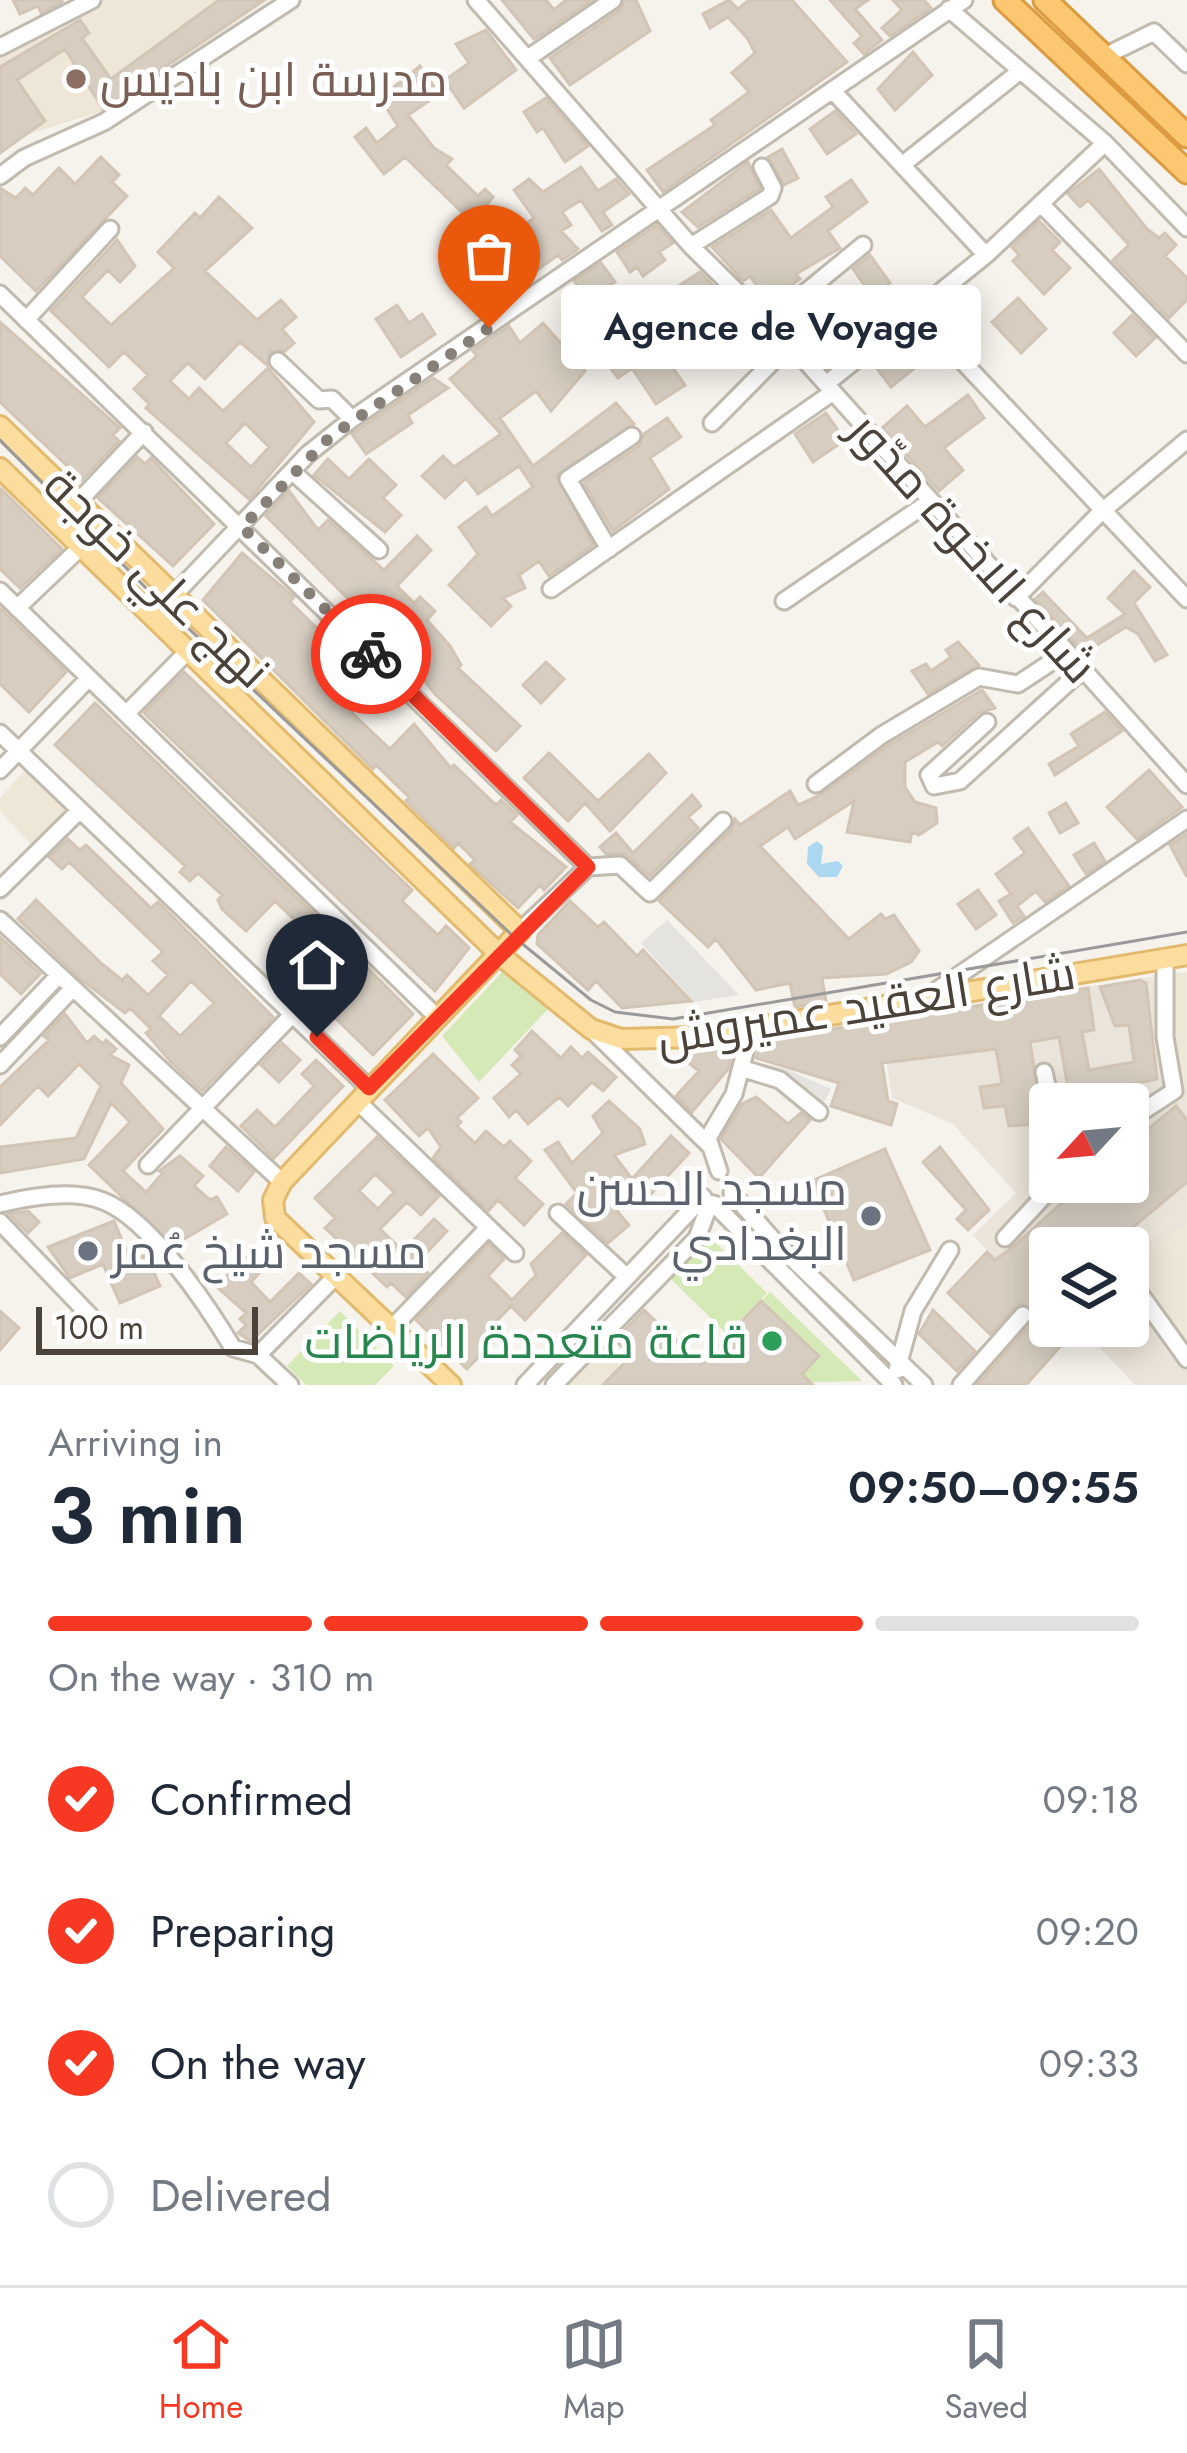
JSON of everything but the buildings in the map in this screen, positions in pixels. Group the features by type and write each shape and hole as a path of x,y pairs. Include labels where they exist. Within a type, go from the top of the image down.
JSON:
{"highway":[{"path":"1008,2 1187,172"},
{"path":"1049,3 1187,136"}],"main road":[{"name":"نهج علي خوجة","path":"0,426 520,931"},
{"name":"نهج علي خوجة","path":"0,468 500,955"},
{"path":"451,1385 275,1218 273,1200 282,1182 520,931"},
{"name":"شارع العقيد عميروش","path":"500,955 591,1029 638,1041 751,1029 1187,955"}],"street":[{"path":"0,47 92,0"},
{"path":"0,176 24,158 104,122 291,0"},
{"name":"شارع الاخوة مدّور","path":"476,0 691,246 790,344 1187,784"},
{"path":"528,58 614,0"},
{"path":"985,0 1008,2"},
{"path":"175,594 352,419 956,3 1020,71 1105,143 1187,228"},
{"path":"1105,56 1154,32 1187,64"},
{"path":"902,165 1020,71"},
{"path":"832,90 986,255"},
{"path":"551,589 830,388 1042,206 1105,143"},
{"path":"691,246 770,196 772,188 762,167"},
{"path":"1042,206 1187,355"},
{"path":"26,320 110,229"},
{"path":"768,322 863,244"},
{"path":"0,294 588,867"},
{"path":"915,311 1100,513 1187,599"},
{"path":"712,423 790,344"},
{"path":"278,361 308,391 323,401 332,399 352,419"},
{"path":"78,502 144,432"},
{"path":"609,549 568,479 632,436"},
{"path":"1016,598 1100,513 1187,440"},
{"path":"293,473 379,550"},
{"path":"784,601 929,502"},
{"path":"17,608 81,547"},
{"path":"0,591 438,1018"},
{"path":"127,713 188,650"},
{"path":"816,784 882,735 979,677 1018,684 1065,652"},
{"path":"987,722 938,761 928,775 934,786 960,781 1082,670"},
{"path":"0,770 89,678"},
{"path":"0,733 290,1012 515,1253"},
{"path":"0,889 80,810"},
{"path":"921,1001 1187,819"},
{"path":"520,931 588,867 620,865 650,893 723,821"},
{"path":"0,920 282,1182"},
{"path":"148,1166 290,1012 361,944"},
{"path":"1149,1107 1174,1091 1165,1037 1165,958"},
{"path":"0,1037 59,975"},
{"path":"0,1065 73,988"},
{"path":"591,1029 729,1176 733,1193 776,1243 924,1385"},
{"path":"751,1029 744,1069 711,1125 713,1163 700,1183 709,1201 888,1383 903,1364 914,1311 950,1250"},
{"path":"744,1069 780,1080 819,1112"},
{"path":"1044,1072 1046,1083"},
{"path":"525,1385 627,1277 709,1201 733,1193"},
{"path":"0,1204 64,1196 100,1199 121,1211 194,1285 233,1348 258,1354 290,1385"},
{"path":"554,1385 697,1238 709,1201"},
{"path":"1005,1238 1038,1203"},
{"path":"558,1213 627,1277"},
{"path":"0,1222 98,1323"},
{"path":"391,1330 488,1228"},
{"path":"258,1354 335,1277"},
{"path":"1149,1306 1187,1359"},
{"path":"961,1385 1023,1315"}],"shaded area":[{"name":"مدرسة ابن باديس","path":"102,0 269,0 106,110 26,135 0,102 0,57"},
{"path":"26,769 71,815 35,849 0,811 0,798"},
{"path":"667,920 739,995 694,1002 641,943"},
{"path":"1187,972 1187,1092 1169,1038 1172,974"},
{"path":"1172,974 1169,1038 1187,1092 1187,1223 1149,1250 1149,1227 1029,1227 1029,1295 973,1235 1016,1193 953,1124 892,1098 880,1019"},
{"path":"754,1062 786,1069 831,1089 813,1122 753,1072"},
{"path":"1187,1223 1187,1359 1149,1306 1149,1250"},
{"path":"1149,1306 1187,1359 1187,1385 1135,1385 1099,1347 1149,1347"},
{"path":"601,1347 638,1385 562,1385"}],"green space":[{"path":"504,970 549,1008 479,1082 442,1036"},
{"path":"711,1238 767,1293 727,1334 671,1279"},
{"name":"قاعة متعددة الرياضات","path":"770,1292 862,1381 680,1385"},
{"path":"340,1311 394,1366 375,1385 306,1385 287,1366"}],"water":[{"path":"817,841 823,846 821,864 838,861 843,866 837,877 819,877 807,864 808,847"}],"tram line":[{"path":"0,440 148,590 514,937 591,1000 615,1012 673,1019 1187,932"}],"way so far":[{"path":"371,654 242,527 308,454 489,328"}],"place":[{"name":"مدرسة ابن باديس","path":"76,79"},
{"name":"Agence de Voyage","path":"489,328"},
{"name":"مسجد الحسن البغدادي","path":"871,1216"},
{"name":"مسجد شيخ عُمر","path":"88,1251"},
{"name":"قاعة متعددة الرياضات","path":"772,1341"}],"route":[{"path":"317,1037 369,1088 588,867 371,654"}]}
